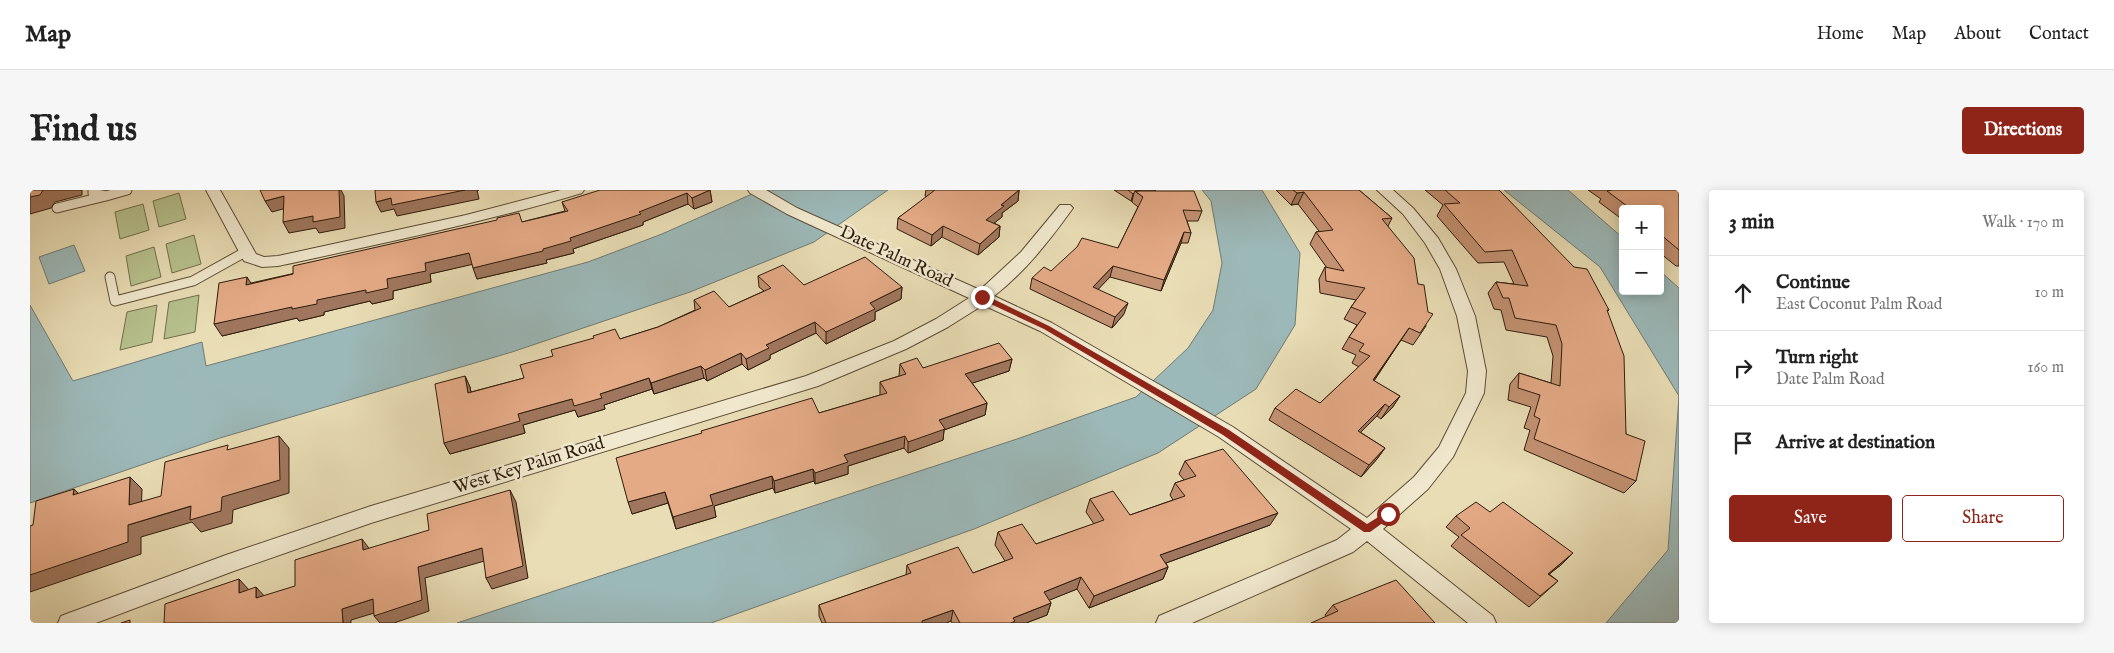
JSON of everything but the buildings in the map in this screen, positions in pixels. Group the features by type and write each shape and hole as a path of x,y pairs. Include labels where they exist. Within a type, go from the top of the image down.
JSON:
{"street":[{"path":"213,190 250,256 262,262 278,261 420,230 533,204 577,190"},
{"name":"Date Palm Road","path":"756,190 792,211 851,236 1046,327 1126,372 1226,432 1367,529 1485,623"},
{"path":"1167,623 1346,546 1388,514 1421,483 1446,452 1475,393 1477,371 1466,316 1448,269 1432,241 1408,211 1384,190"},
{"name":"West Key Palm Road","path":"69,623 226,564 370,515 812,381 864,362 940,326 982,297 1034,248 1065,208"}],"lane":[{"path":"93,190 93,193 106,196"},
{"path":"57,208 127,190"},
{"path":"110,276 114,302 193,281 247,251"}],"green space":[{"path":"179,193 186,219 159,227 153,201"},
{"path":"143,204 149,230 120,239 115,212"},
{"path":"194,235 201,264 172,273 166,244"},
{"path":"154,247 161,277 131,286 126,256"},
{"path":"199,295 195,332 164,339 169,302"},
{"path":"157,305 152,342 120,350 127,312"}],"water":[{"path":"761,190 888,190 814,242 690,292 512,352 220,438 30,503 30,305 73,381 202,342 206,366 588,262 662,234"},
{"path":"1202,190 1262,190 1300,253 1295,325 1256,389 1158,453 974,529 711,623 457,623 1017,439 1136,397 1188,348 1213,310 1222,263 1211,201"},
{"path":"1504,190 1568,190 1619,235 1619,295 1664,295 1664,275 1679,288 1679,396 1600,267"},
{"path":"74,245 85,271 49,284 39,257"},
{"path":"1679,396 1679,623 1606,623 1668,550"}],"route":[{"path":"982,297 1046,327 1226,432 1367,529 1388,514"}]}
